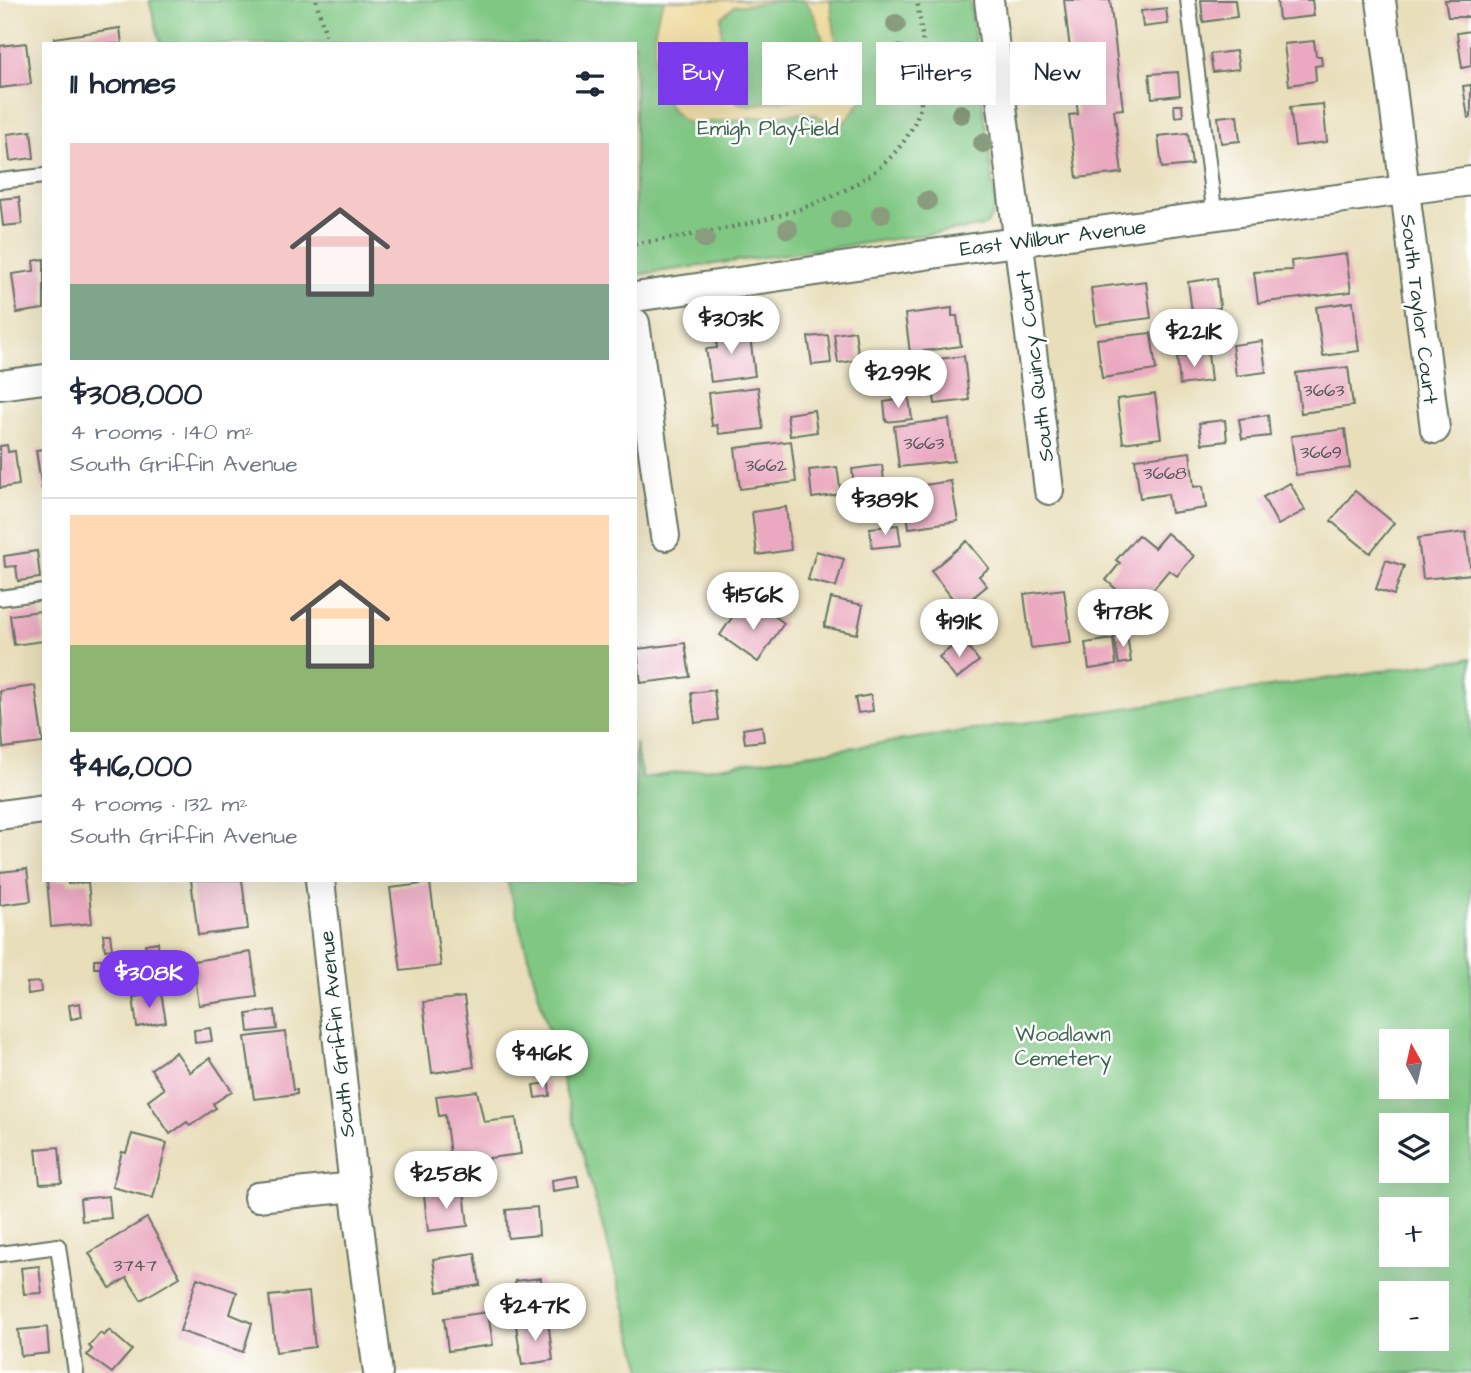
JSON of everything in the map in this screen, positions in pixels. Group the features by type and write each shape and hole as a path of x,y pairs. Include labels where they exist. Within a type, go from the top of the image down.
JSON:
{"street":[{"name":"South Quincy Court","path":"989,0 1049,490"},
{"name":"South Taylor Court","path":"1381,0 1435,429"},
{"name":"East Wilbur Avenue","path":"637,297 1471,181"},
{"path":"637,337 665,536"},
{"path":"0,385 42,379"},
{"path":"0,815 42,810"},
{"name":"South Griffin Avenue","path":"320,882 378,1373"},
{"path":"258,1197 354,1187"}],"lane":[{"path":"1188,0 1215,218"},
{"path":"0,181 42,176"},
{"path":"0,598 42,592"},
{"path":"0,1254 58,1246 76,1373"}],"path":[{"path":"316,0 327,42"},
{"path":"637,244 737,225 800,207 851,189 879,170 900,150 919,112 925,62 917,0"}],"green space":[{"name":"Emigh Playfield","path":"149,0 970,0 975,42 876,42 876,105 983,105 996,208 988,223 980,227 637,275 637,42 160,42"},
{"name":"Woodlawn Cemetery","path":"1471,658 1471,1373 643,1373 508,882 637,882 637,753 642,778"}],"sand":[{"path":"665,0 785,0 734,6 721,18 721,42 658,42 658,78 654,49 659,13"},
{"path":"801,0 830,0 836,42 823,42 813,13"},
{"path":"670,105 858,105 839,129 817,115 799,113 691,124 678,116"}],"building":[{"path":"1064,0 1110,0 1123,109 1114,110 1122,173 1077,178 1069,115 1078,114 1077,105 1106,105 1106,42 1069,42"},
{"path":"1201,0 1235,0 1237,17 1203,22"},
{"path":"1277,0 1312,0 1314,16 1279,20"},
{"path":"1445,0 1471,0 1471,17 1448,17"},
{"path":"1166,8 1168,24 1143,27 1141,11"},
{"path":"120,28 122,42 55,42 54,38"},
{"path":"1471,31 1471,66 1462,68 1457,33"},
{"path":"1314,41 1316,56 1321,56 1322,65 1315,66 1316,81 1289,85 1284,44"},
{"path":"26,43 31,84 0,88 0,46"},
{"path":"1236,51 1239,69 1213,72 1210,54"},
{"path":"1178,72 1180,95 1152,98 1149,74"},
{"path":"1471,85 1471,117 1468,118 1463,86"},
{"path":"1323,104 1327,142 1295,146 1290,107"},
{"path":"1174,105 1182,105 1183,116 1175,117"},
{"path":"1237,115 1240,141 1221,143 1218,117"},
{"path":"31,131 34,158 10,161 7,134"},
{"path":"1188,133 1192,165 1162,168 1158,136"},
{"path":"19,197 22,224 3,226 0,199"},
{"path":"1346,254 1351,292 1258,303 1254,272 1292,270 1291,261"},
{"path":"42,259 42,309 17,313 12,274 34,271 33,261"},
{"path":"1217,278 1220,308 1192,312 1188,282"},
{"path":"1146,281 1151,318 1096,325 1091,288"},
{"path":"1353,302 1359,351 1323,356 1316,307"},
{"path":"952,308 952,316 957,316 961,346 910,353 905,314"},
{"path":"749,328 755,376 711,382 706,349 717,348 715,332"},
{"path":"855,331 859,360 838,363 834,334"},
{"path":"1151,333 1156,370 1102,378 1097,339"},
{"path":"828,335 831,363 812,365 808,337"},
{"path":"1262,341 1266,372 1236,376 1232,345"},
{"path":"1208,353 1211,381 1180,385 1177,357"},
{"path":"964,356 969,400 935,404 930,360"},
{"path":"1348,367 1353,406 1301,413 1296,373"},
{"path":"758,387 763,429 719,434 717,425 712,426 708,393"},
{"path":"1155,394 1161,438 1123,443 1117,399"},
{"path":"909,398 912,419 886,422 884,402"},
{"path":"814,410 817,432 790,436 787,414"},
{"path":"1268,415 1270,436 1242,439 1239,419"},
{"path":"949,419 954,461 899,467 894,426"},
{"path":"1225,420 1227,441 1202,444 1199,423"},
{"path":"1345,429 1350,468 1296,475 1291,436"},
{"path":"791,441 796,482 740,489 735,448"},
{"path":"7,445 8,452 15,451 19,485 0,488 0,446"},
{"path":"42,449 42,490 36,450"},
{"path":"1190,452 1194,487 1203,486 1206,508 1171,513 1168,494 1140,498 1135,459"},
{"path":"882,465 885,488 855,492 852,469"},
{"path":"837,467 841,494 812,498 809,470"},
{"path":"951,481 958,521 909,528 904,488"},
{"path":"1290,483 1305,510 1278,525 1263,497"},
{"path":"1355,491 1394,523 1370,553 1331,521"},
{"path":"786,507 791,550 757,555 752,512"},
{"path":"898,525 901,545 872,548 870,528"},
{"path":"1466,532 1471,574 1423,579 1418,538"},
{"path":"1167,533 1194,556 1177,576 1169,570 1137,608 1106,580 1120,563 1116,560 1138,535 1154,548"},
{"path":"967,541 989,568 979,576 987,586 960,608 931,571"},
{"path":"37,551 40,578 18,581 16,566 5,567 4,556"},
{"path":"816,551 844,559 836,587 808,580"},
{"path":"1386,560 1404,566 1394,595 1376,589"},
{"path":"1064,589 1071,643 1031,648 1024,594"},
{"path":"831,598 863,605 857,634 824,627"},
{"path":"759,605 784,623 758,662 720,635 738,609 750,618"},
{"path":"40,611 42,641 14,645 10,615"},
{"path":"1127,635 1131,662 1119,664 1114,637"},
{"path":"962,639 979,661 956,679 939,657"},
{"path":"1113,639 1116,665 1089,669 1085,643"},
{"path":"685,643 690,677 641,683 637,649"},
{"path":"35,686 42,743 3,748 0,691"},
{"path":"714,690 718,720 695,723 691,693"},
{"path":"871,695 873,711 858,713 855,698"},
{"path":"762,726 764,741 745,743 743,729"},
{"path":"27,869 31,901 0,905 0,872"},
{"path":"47,882 88,882 92,923 51,927"},
{"path":"191,882 242,882 248,929 198,935"},
{"path":"430,883 441,966 401,971 390,888"},
{"path":"103,934 110,934 112,949 105,950"},
{"path":"158,942 159,955 147,956 145,944"},
{"path":"251,952 257,997 199,1005 193,961"},
{"path":"94,959 103,959 103,968 94,968"},
{"path":"40,982 41,992 28,994 27,983"},
{"path":"161,993 166,1022 137,1027 133,997"},
{"path":"464,997 474,1067 432,1073 423,1002"},
{"path":"80,1003 82,1017 71,1019 69,1005"},
{"path":"275,1010 277,1029 249,1032 247,1014"},
{"path":"210,1028 212,1041 195,1043 194,1030"},
{"path":"285,1032 293,1090 297,1090 297,1094 254,1099 245,1037"},
{"path":"176,1052 190,1072 210,1058 232,1091 213,1104 216,1108 190,1126 187,1122 170,1134 148,1101 164,1089 151,1069"},
{"path":"549,1083 550,1096 535,1098 533,1085"},
{"path":"477,1091 484,1122 516,1118 521,1154 489,1158 490,1165 452,1170 445,1115 439,1116 436,1096"},
{"path":"132,1134 167,1143 153,1198 112,1187 122,1152 126,1153"},
{"path":"59,1147 62,1183 40,1184 36,1149"},
{"path":"577,1176 579,1187 553,1191 552,1180"},
{"path":"464,1191 468,1226 428,1231 424,1195"},
{"path":"109,1196 111,1218 82,1221 80,1199"},
{"path":"537,1207 539,1235 508,1238 506,1210"},
{"path":"147,1218 180,1277 141,1300 127,1278 110,1288 89,1253"},
{"path":"475,1253 480,1285 438,1292 433,1259"},
{"path":"39,1266 42,1293 24,1294 21,1268"},
{"path":"197,1278 237,1292 230,1314 252,1323 243,1352 180,1331"},
{"path":"541,1278 542,1299 516,1302 515,1281"},
{"path":"309,1292 315,1347 276,1352 269,1296"},
{"path":"488,1312 493,1345 448,1351 444,1318"},
{"path":"548,1321 553,1360 522,1365 516,1326"},
{"path":"47,1327 49,1353 21,1356 18,1330"},
{"path":"109,1330 132,1350 112,1373 87,1355 92,1349 89,1346 100,1333 104,1336"}]}
